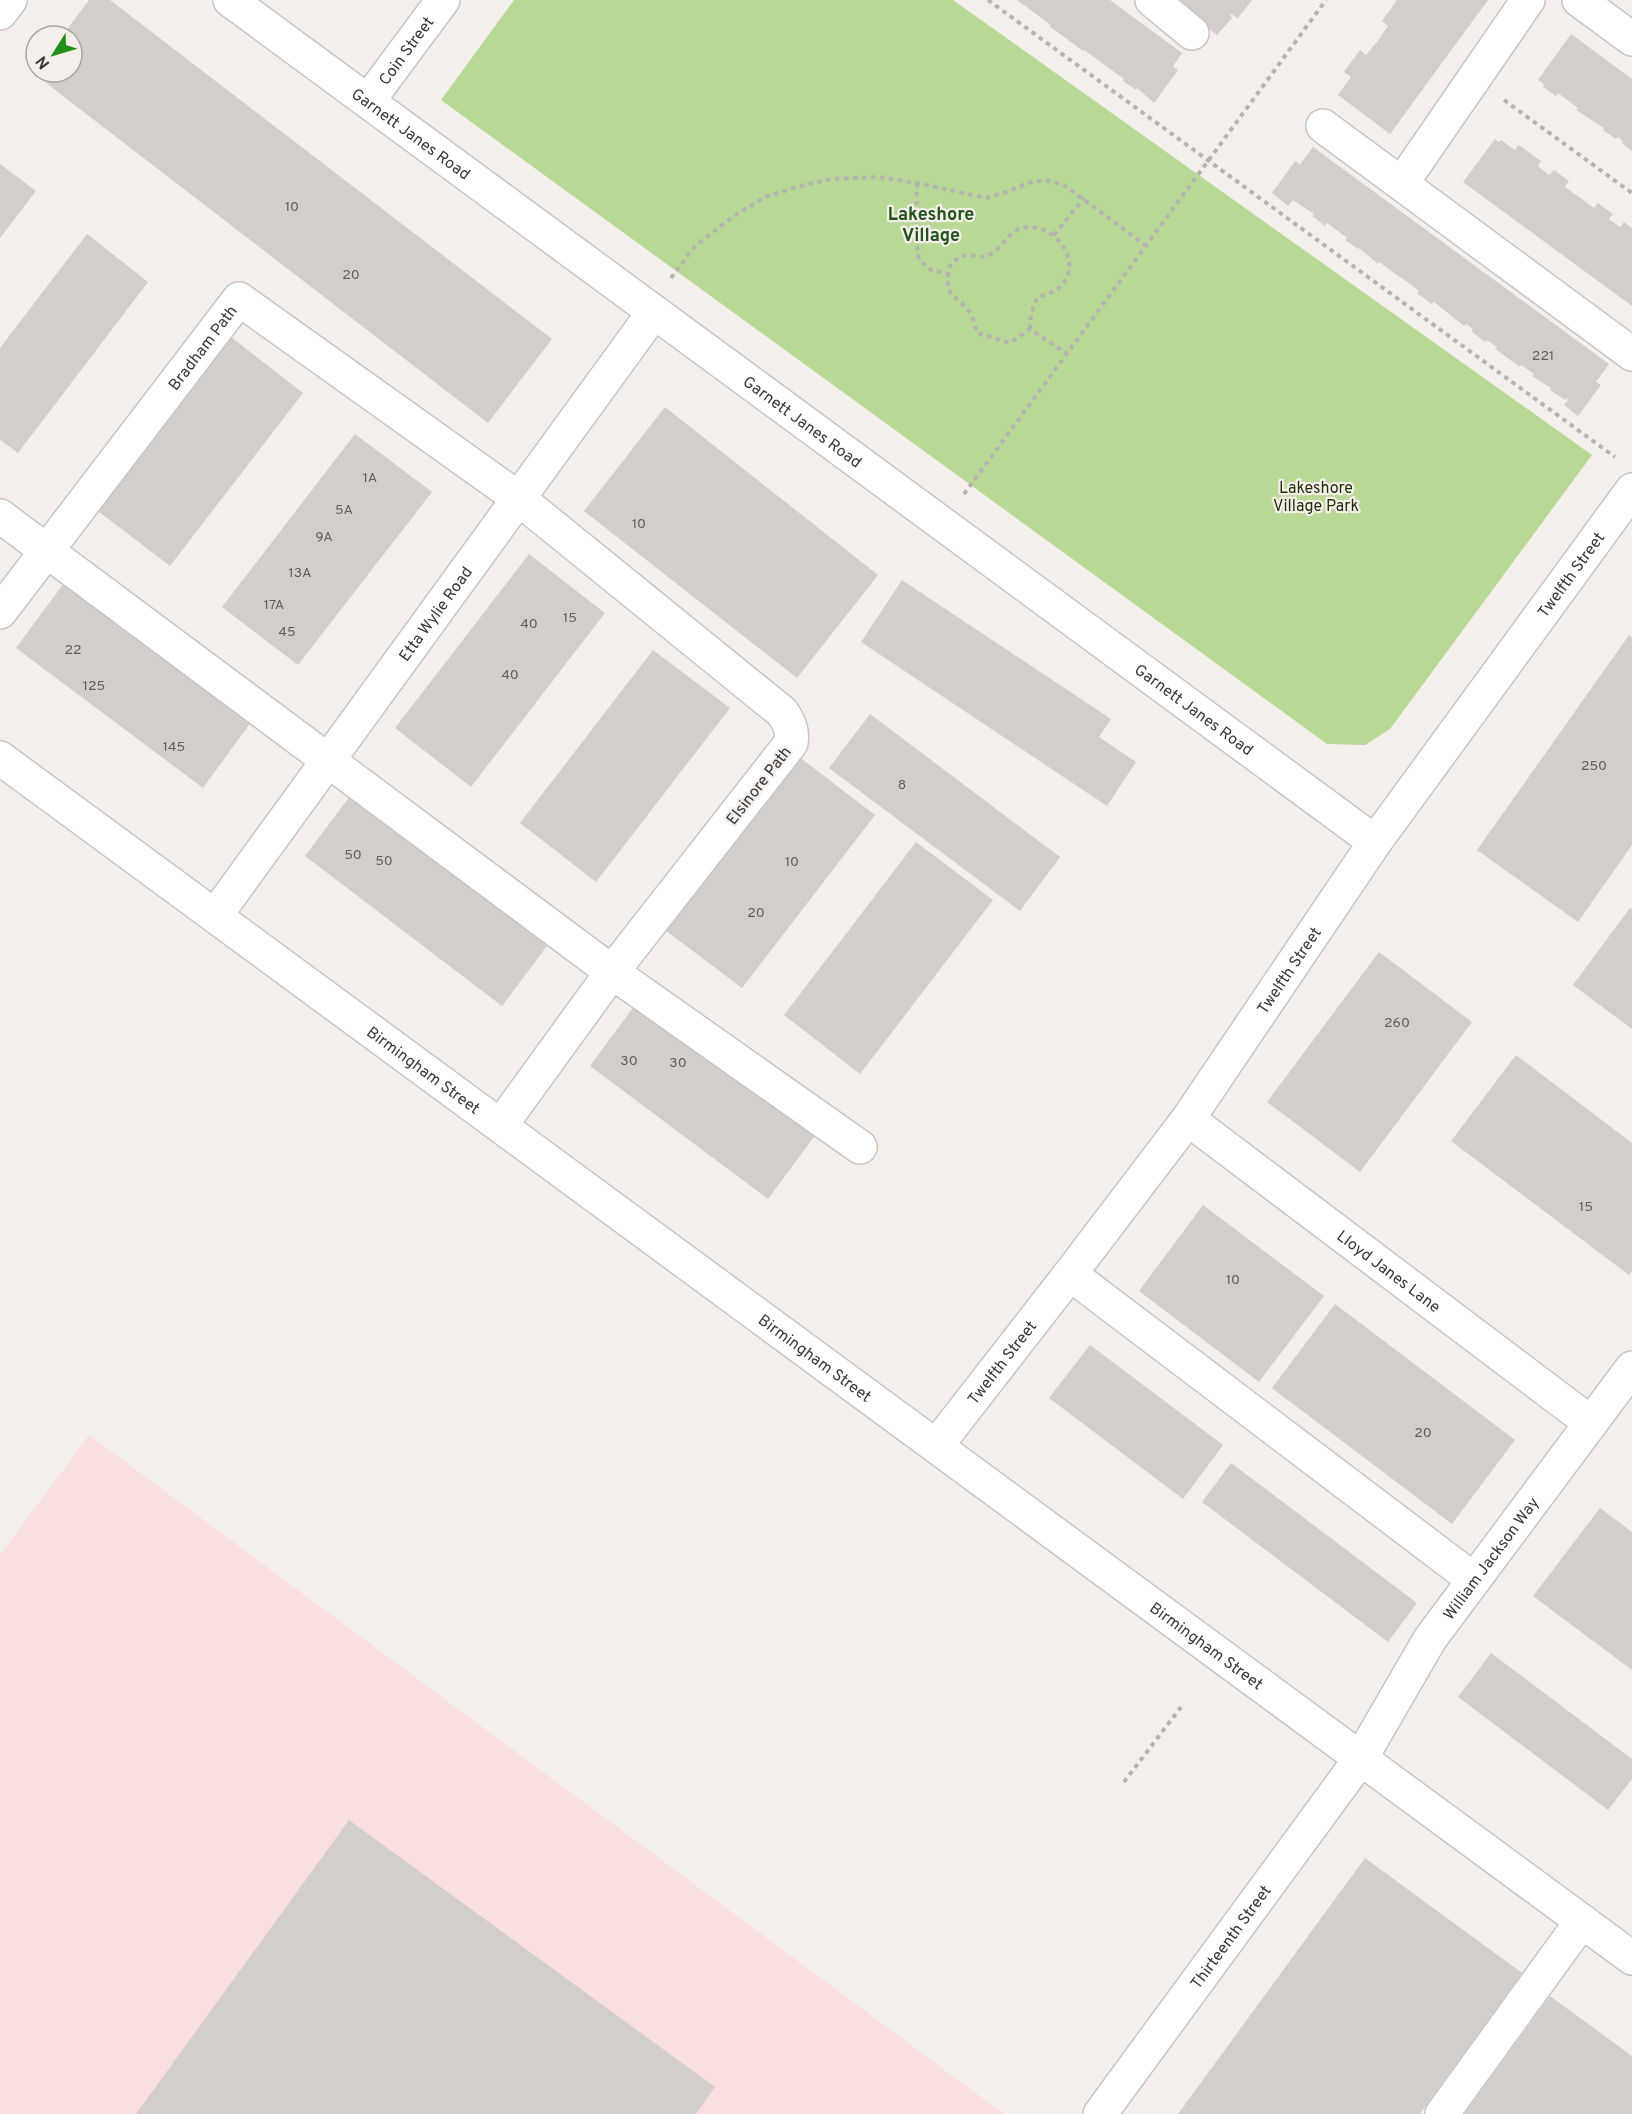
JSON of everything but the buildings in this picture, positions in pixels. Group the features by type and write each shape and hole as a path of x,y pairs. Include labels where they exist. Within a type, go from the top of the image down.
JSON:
{"street":[{"path":"0,13 10,0"},
{"name":"Garnett Janes Road","path":"230,0 1375,842"},
{"name":"Coin Street","path":"368,101 443,0"},
{"path":"1152,0 1192,33"},
{"path":"1402,183 1528,0"},
{"path":"1579,0 1632,39"},
{"path":"1323,126 1632,354"},
{"name":"Bradham Path","path":"0,612 239,299 518,498"},
{"name":"Etta Wylie Road","path":"215,916 518,498 651,310"},
{"name":"Twelfth Street","path":"937,1445 1188,1119 1375,842 1621,528 1627,476"},
{"name":"Elsinore Path","path":"501,1125 612,972 791,743 792,734 789,722 773,703 518,498"},
{"path":"0,516 612,972 860,1147"},
{"name":"Birmingham Street","path":"0,758 1632,1958"},
{"name":"Lloyd Janes Lane","path":"1188,1119 1591,1423"},
{"path":"1070,1274 1474,1580"},
{"name":"William Jackson Way","path":"1361,1758 1430,1639 1632,1368"},
{"name":"Thirteenth Street","path":"1100,2114 1361,1758"},
{"path":"1442,2114 1582,1922"}],"path":[{"path":"988,0 1208,161 1627,476"},
{"path":"942,524 1326,0"},
{"path":"1474,78 1632,194"},
{"path":"651,310 695,246 734,216 765,197 800,186 831,180 879,177 986,198 1028,183 1045,180 1064,185 1084,198 1145,245"},
{"path":"917,183 916,238 920,260 931,270 948,274"},
{"path":"1054,235 1084,198"},
{"path":"1029,227 1046,230 1054,235 1061,241 1070,259 1068,277 1060,288 1037,298 1031,314 1030,329 1010,343 977,333 970,313 949,294 948,274 951,263 964,255 982,258 994,252 1011,232 1029,227"},
{"path":"1030,329 1067,354"},
{"path":"1124,1782 1180,1707"}],"shaded area":[{"path":"89,1435 1004,2114 0,2114 0,1555"}],"green space":[{"name":"Lakeshore Village Park","path":"514,0 953,0 1592,455 1390,729 1365,745 1327,744 441,100"}],"district":[{"name":"Lakeshore Village","path":"931,224"}]}
